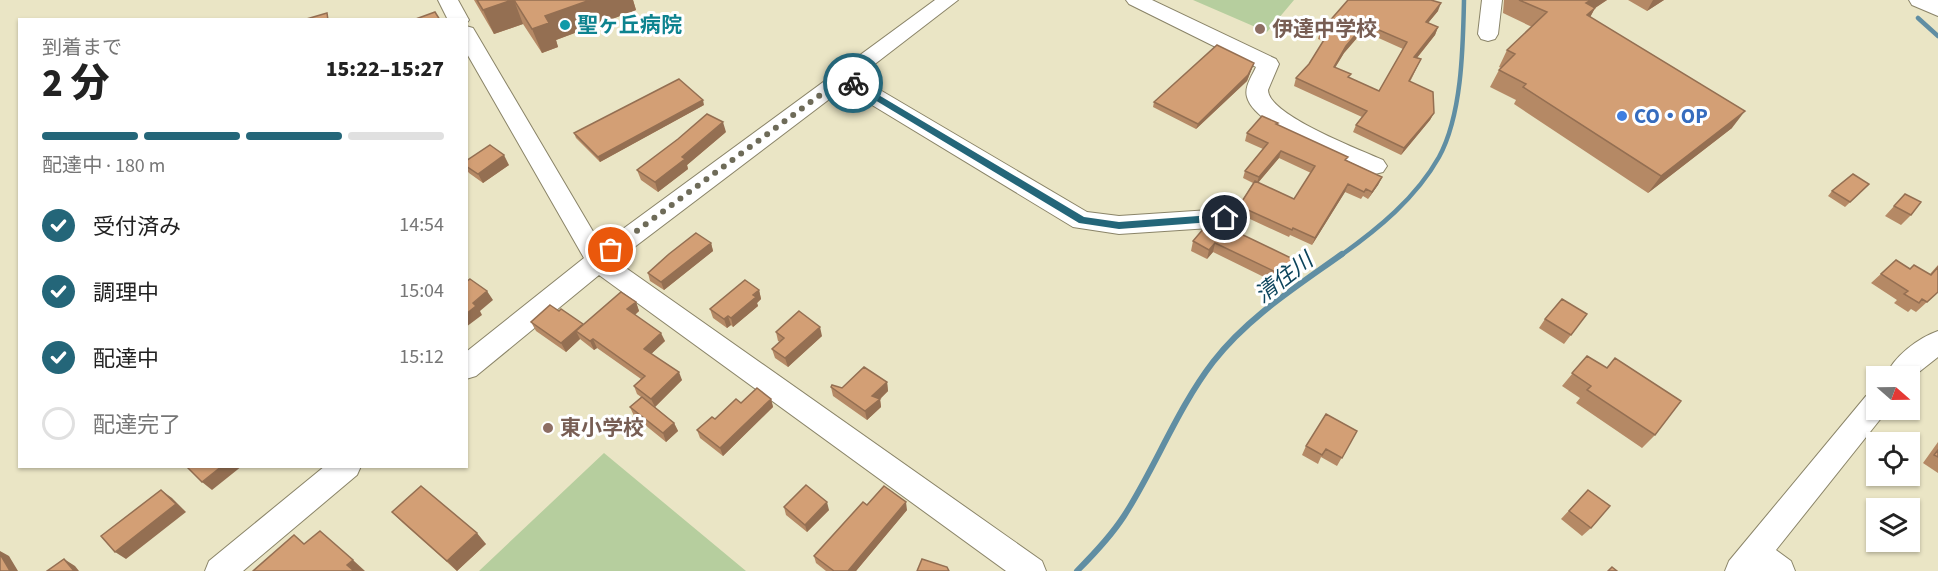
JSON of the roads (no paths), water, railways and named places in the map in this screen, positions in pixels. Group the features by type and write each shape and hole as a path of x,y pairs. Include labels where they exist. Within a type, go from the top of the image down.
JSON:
{"main road":[{"path":"1921,0 1938,8"}],"street":[{"path":"448,0 458,18"},
{"path":"468,366 598,261 948,0"},
{"path":"1136,0 1268,64 1257,88 1259,101 1265,107 1278,119 1375,166"},
{"path":"1488,34 1492,0"},
{"path":"468,36 598,261 1031,571"},
{"path":"843,78 1082,221 1119,225 1225,218"},
{"path":"1907,366 1938,342"},
{"path":"1780,571 1748,562 1866,416"},
{"path":"220,571 345,468"}],"waterway":[{"name":"清住川","path":"1340,256 1395,212 1419,186 1439,157 1447,140 1457,101 1462,59 1464,0"},
{"path":"1918,18 1938,36"},
{"name":"清住川","path":"1077,571 1114,531 1124,516 1177,418 1213,362 1257,317 1342,254"}],"place":[{"name":"聖ヶ丘病院","path":"565,25"},
{"name":"伊達中学校","path":"1260,29"},
{"name":"CO・OP","path":"1622,116"},
{"name":"東小学校","path":"548,428"}]}
